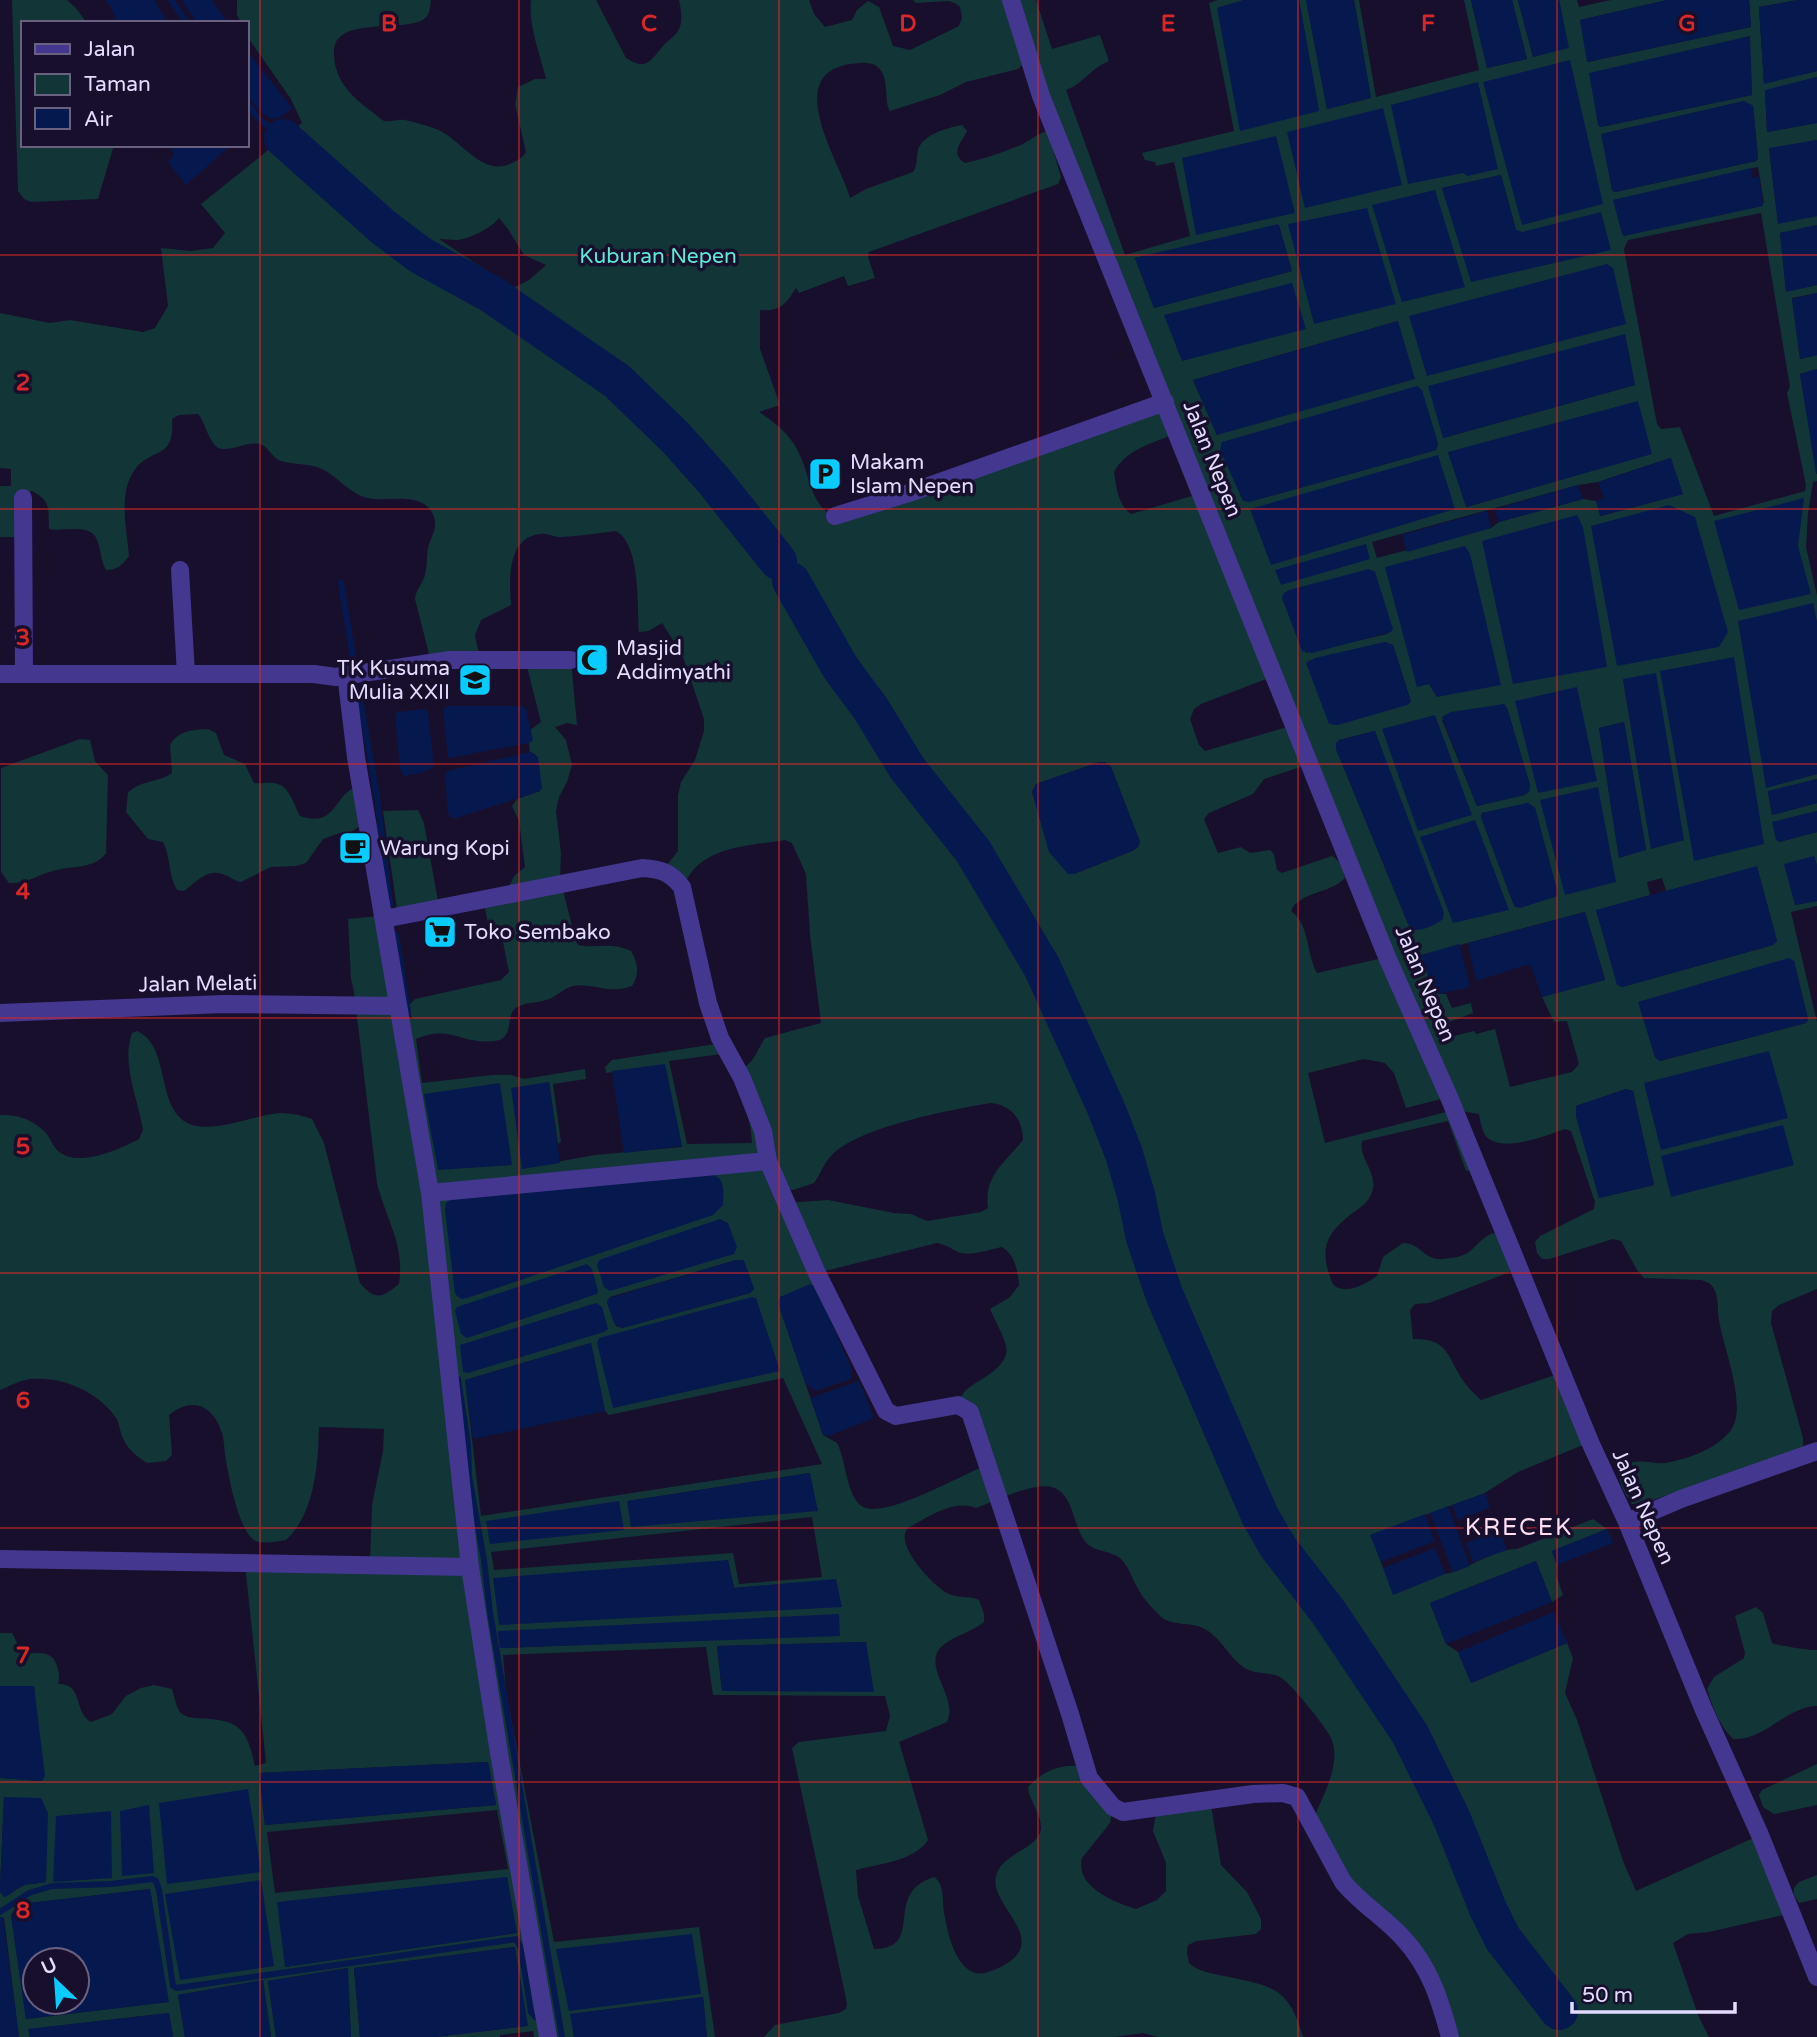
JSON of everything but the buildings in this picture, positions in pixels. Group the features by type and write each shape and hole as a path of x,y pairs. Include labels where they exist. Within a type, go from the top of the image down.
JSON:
{"street":[{"name":"Jalan Nepen","path":"1011,0 1041,96 1387,957 1452,1104 1590,1443 1627,1522 1703,1708 1760,1835 1817,1978"},
{"path":"835,516 909,493 1165,402"},
{"path":"23,498 24,672"},
{"path":"180,570 186,674"},
{"path":"0,674 314,674 336,677 450,660 570,660"},
{"path":"346,674 356,757 430,1193 470,1567 548,2037"},
{"path":"383,919 642,868 663,870 673,875 682,887 708,1003 720,1038 742,1078 763,1131 768,1161 817,1273 886,1411 896,1416 958,1405 970,1412 1089,1778 1103,1797 1123,1812 1253,1794 1283,1793 1297,1797 1343,1882 1404,1939 1423,1966 1438,1994 1450,2037"},
{"name":"Jalan Melati","path":"0,1013 224,1004 397,1006"},
{"path":"430,1193 768,1161"},
{"path":"1627,1522 1681,1499 1817,1451"},
{"path":"0,1559 470,1567"}],"green space":[{"path":"12,0 67,0 86,21 21,21 21,147 113,147 98,199 31,202 24,199 18,191"},
{"name":"Kuburan Nepen","path":"237,0 431,0 424,19 400,25 369,27 344,34 336,42 334,55 341,80 351,94 384,121 405,120 436,129 483,162 492,166 503,166 518,160 526,152 515,104 518,87 535,79 546,79 533,29 531,0 596,0 626,58 644,64 678,31 681,19 679,0 809,0 814,14 825,27 852,20 857,10 868,1 879,7 893,46 910,50 959,26 962,18 960,7 955,3 916,3 913,0 1007,0 1024,63 1018,69 966,82 940,95 890,111 883,73 874,65 845,65 827,73 819,87 817,104 821,124 850,198 866,189 913,172 918,150 925,140 943,130 962,125 967,131 957,151 965,163 1009,150 1048,131 1061,177 1058,184 869,252 875,278 848,286 844,276 799,293 796,288 782,306 773,310 760,310 760,349 780,405 759,412 779,427 795,445 818,502 828,513 1165,402 1011,0 1036,0 1052,49 1100,35 1109,61 1066,90 1125,255 1190,236 1174,162 1156,166 1155,162 1145,160 1142,153 1234,131 1209,3 1218,0 1244,0 1217,8 1319,111 1299,0 1306,0 1327,109 1371,98 1354,0 1359,0 1376,97 1479,70 1464,0 1471,0 1487,68 1527,59 1512,0 1518,0 1533,57 1568,47 1559,0 1577,0 1579,7 1611,0 1667,0 1580,20 1588,62 1751,27 1749,0 1798,0 1759,7 1764,83 1817,71 1817,77 1765,91 1767,132 1817,123 1817,140 1769,149 1778,223 1817,216 1817,225 1780,233 1786,291 1817,285 1817,293 1792,298 1800,359 1817,355 1817,369 1800,374 1817,474 1808,513 1806,547 1817,596 1817,623 1813,604 1766,787 1817,774 1817,779 1768,792 1772,815 1817,803 1817,811 1773,822 1779,842 1817,832 1817,866 1814,856 1795,905 1817,901 1817,906 1791,912 1817,1022 1817,1289 1779,1305 1772,1311 1771,1323 1803,1446 1793,1453 1638,1505 1632,1504 1620,1480 1621,1469 1633,1462 1665,1463 1683,1459 1718,1443 1731,1430 1736,1419 1736,1392 1719,1320 1717,1296 1710,1284 1701,1280 1644,1278 1621,1241 1613,1239 1549,1259 1542,1259 1537,1253 1535,1242 1540,1236 1594,1209 1595,1202 1571,1131 1565,1129 1524,1142 1501,1143 1492,1141 1485,1135 1479,1114 1455,1110 1478,1169 1466,1171 1448,1121 1362,1141 1363,1154 1373,1179 1372,1192 1366,1203 1335,1229 1327,1243 1326,1251 1332,1283 1337,1288 1348,1289 1377,1276 1383,1257 1403,1243 1413,1245 1433,1258 1443,1259 1464,1255 1486,1237 1493,1233 1497,1235 1510,1272 1429,1303 1415,1304 1410,1310 1413,1339 1433,1341 1445,1350 1464,1382 1481,1400 1561,1373 1590,1442 1518,1472 1485,1493 1371,1535 1383,1568 1443,1574 1593,1519 1607,1529 1552,1551 1563,1595 1552,1602 1536,1561 1430,1603 1446,1644 1458,1652 1471,1683 1567,1643 1573,1658 1565,1693 1577,1720 1623,1861 1636,1891 1760,1835 1783,1915 1709,1932 1688,1934 1673,1943 1698,2015 1709,2037 1450,2037 1423,1966 1352,1893 1314,1817 1331,1777 1334,1756 1330,1736 1321,1722 1283,1679 1243,1667 1216,1637 1205,1629 1170,1622 1160,1616 1142,1595 1121,1559 1096,1549 1084,1540 1065,1496 1052,1487 1044,1486 1014,1493 976,1508 949,1507 908,1528 905,1535 910,1553 932,1582 947,1593 979,1600 984,1622 945,1644 936,1656 938,1674 949,1703 947,1722 899,1742 928,1840 914,1853 905,1857 856,1870 858,1896 874,1949 890,1946 898,1940 910,1895 918,1885 934,1877 941,1888 952,1944 963,1965 972,1972 982,1973 994,1970 1012,1959 1021,1948 1021,1937 996,1888 996,1876 1006,1861 1035,1841 1039,1834 1040,1822 1028,1787 1050,1770 1078,1766 1113,1807 1110,1823 1082,1858 1084,1877 1098,1892 1136,1909 1157,1900 1166,1891 1166,1863 1153,1831 1156,1814 1210,1800 1221,1865 1247,1892 1261,1919 1261,1929 1256,1934 1197,1941 1188,1945 1189,1963 1205,1972 1266,1986 1276,1991 1291,2007 1303,2037 1158,2037 1143,2033 1114,2037 764,2037 775,2025 839,2013 846,2009 847,2003 792,1748 799,1742 886,1731 890,1716 885,1696 713,1695 706,1647 503,1655 506,1692 554,1942 699,1927 715,2037 707,2037 703,1997 571,2014 574,2037 534,2037 533,2031 500,2037 435,2037 527,2026 514,1947 354,1968 360,2037 351,2037 347,1968 268,1981 276,2037 271,2037 263,1980 178,1995 185,2037 173,2037 169,2013 29,2029 30,2037 19,2037 4,1918 0,1917 0,1892 4,1897 26,1884 36,1884 4,1797 0,1887 0,1778 41,1781 34,1686 0,1686 0,1633 12,1633 22,1652 43,1653 55,1660 58,1684 72,1688 82,1712 91,1722 112,1714 126,1696 141,1688 154,1685 172,1689 182,1714 220,1720 237,1727 248,1741 255,1766 266,1763 245,1564 370,1563 372,1505 383,1451 384,1429 319,1427 316,1472 303,1516 286,1540 261,1542 254,1540 243,1525 231,1487 222,1433 213,1416 201,1406 186,1406 169,1415 172,1455 166,1461 147,1463 128,1447 117,1419 109,1409 79,1388 55,1380 31,1379 0,1390 0,1115 12,1115 30,1121 47,1134 57,1150 75,1158 97,1156 139,1139 143,1130 128,1057 132,1033 137,1031 147,1038 154,1049 169,1101 184,1121 204,1127 217,1126 280,1113 312,1119 324,1143 360,1283 370,1293 379,1296 399,1284 397,1244 377,1183 351,979 348,919 378,916 400,1019 413,1019 407,1007 415,999 501,980 509,972 502,937 498,932 489,929 483,899 508,889 514,876 525,867 519,821 512,806 517,799 540,791 535,754 530,752 529,743 532,740 530,730 541,722 525,659 571,660 577,725 567,723 555,727 566,740 572,765 556,811 561,853 560,879 576,941 578,945 616,946 631,951 637,964 637,973 632,986 608,989 573,986 549,999 521,1005 513,1011 505,1036 495,1041 473,1040 447,1034 416,1039 422,1083 492,1075 511,1075 524,1079 585,1069 586,1079 553,1084 561,1142 558,1144 549,1082 523,1168 595,1155 682,1147 665,1065 606,1073 605,1067 612,1060 722,1043 739,1071 752,1060 765,1038 821,1023 810,935 806,874 792,843 785,840 726,850 704,860 682,887 663,870 678,851 678,795 681,782 695,760 704,731 704,719 682,654 662,623 648,631 639,632 634,562 624,538 616,531 562,537 544,534 530,537 516,551 512,561 511,605 481,620 475,635 480,659 431,662 415,599 425,576 428,548 435,526 429,508 414,500 361,496 322,469 281,461 260,444 218,448 198,414 179,415 172,419 172,433 166,448 141,463 129,480 125,512 129,556 119,566 106,570 97,540 91,532 80,529 49,529 46,502 32,491 26,493 23,537 0,537 0,486 11,486 11,469 0,468 0,313 50,323 70,320 143,332 155,328 168,306 161,248 191,251 213,248 225,233 201,204 302,123 291,99 249,39 248,21 240,21 237,15","holes":["1749,36 1752,95 1601,127 1598,125","1744,101 1753,106 1758,158 1756,161 1615,192 1612,190 1602,134","1758,167 1764,203 1614,200","1501,175 1516,230 1522,232 1472,282 1442,188","1761,213 1790,387 1787,393 1805,491 1714,516 1680,427 1661,429 1657,424 1624,249 1628,240","499,218 524,255 546,265 529,280 509,290 506,284 439,239 468,238 491,226","1279,225 1292,271 1154,308 1135,258","1398,321 1217,435 1193,380","1625,334 1635,385 1443,438","1169,436 1192,496 1131,514 1120,500 1114,472 1124,459","1438,443 1436,450 1249,502","1448,452 1652,453 1467,507","1670,458 1683,494 1601,516 1596,501 1583,499 1499,522 1491,528 1377,558 1372,542 1578,485 1598,482","1714,521 1798,534 1798,546","1470,554 1437,697 1429,684 1417,686","1373,570 1392,629 1387,634 1305,653","1385,642 1393,645 1411,702 1308,661","1274,676 1294,725 1205,751 1199,745 1190,719 1194,709","1623,679 1684,840 1651,848","1504,704 1530,785 1529,792 1477,806 1442,720","1624,722 1646,849 1619,858 1599,728","1375,731 1409,926 1336,749 1339,740","1105,762 1111,767 1140,842 1132,851 1074,874 1032,792 1036,784","1310,764 1387,957 1317,973 1305,931 1291,911 1301,900 1332,887 1345,878 1339,862 1332,856 1282,873 1277,870 1274,854 1270,850 1250,853 1241,847 1218,853 1204,819 1209,813 1253,794 1264,779","1528,803 1535,808 1558,894 1555,897 1513,903 1481,817 1482,813","1757,867 1777,941 1773,945 1622,987 1596,911 1650,895 1647,882 1662,878 1666,891","1585,912 1605,979 1542,997 1554,1022 1567,1021 1579,1064 1572,1072 1510,1087 1495,1029 1454,1036 1449,1022 1473,1013 1471,1003 1452,1008 1446,994 1439,994 1422,955","1794,961 1808,1019 1806,1023 1660,1061 1655,1057 1639,1002","722,1054 742,1097 752,1143 687,1144 669,1061","1364,1059 1385,1063 1394,1073 1406,1108 1449,1097 1454,1110 1325,1143 1308,1073","1626,1089 1633,1091 1654,1185 1599,1198 1576,1116 1576,1106","990,1103 1004,1106 1014,1114 1021,1126 1023,1140 992,1178 988,1208 981,1212 927,1221 911,1214 828,1200 787,1203 781,1187 793,1190 814,1183 829,1159 861,1136 906,1121","937,1243 963,1253 1002,1247 1006,1250 1015,1264 1019,1285 1010,1297 990,1309 1005,1341 1004,1360 993,1372 966,1390 958,1405 988,1465 903,1502 871,1509 860,1505 849,1484 837,1443 823,1435 778,1303 780,1297 816,1287 817,1273","743,1260 754,1289 750,1293 622,1328 616,1326 607,1302 610,1297","591,1343 605,1411 609,1415 783,1378 822,1464 481,1516 465,1380","810,1473 631,1527 628,1501","812,1517 822,1577 739,1584 733,1553 494,1570 491,1552","728,1560 734,1588 835,1580 499,1624","498,1632 840,1635 500,1648","865,1642 722,1691 717,1646","488,1762 496,1805 265,1825 259,1773","497,1810 508,1869 275,1893 267,1832","507,1877 516,1933 285,1967"]},
{"path":"208,729 216,733 224,755 245,764 254,783 283,786 300,816 312,819 327,815 347,792 354,788 360,826 351,832 323,839 306,863 271,867 241,882 219,873 208,874 184,891 177,890 163,842 148,839 126,812 128,793 138,786 172,773 170,745 177,736"},
{"path":"80,739 90,740 95,761 108,775 106,853 89,865 60,869 27,881 9,883 1,872 1,768"},
{"path":"418,810 424,823 439,907 398,916 383,811"},
{"path":"1756,1607 1763,1613 1772,1643 1817,1650 1817,1706 1796,1711 1755,1735 1733,1739 1720,1722 1707,1689 1714,1677 1744,1658 1735,1616"},
{"path":"1817,1764 1817,1805 1774,1814 1763,1807 1759,1795 1762,1790"},
{"path":"1817,1875 1817,1899 1799,1903 1794,1895 1794,1888 1799,1882"}],"water":[{"path":"105,0 154,0 167,21 116,21"},
{"path":"212,0 227,21 196,21 182,1"},
{"path":"1244,0 1299,0 1319,111 1240,131 1217,8"},
{"path":"1306,0 1354,0 1371,98 1327,109"},
{"path":"1471,0 1512,0 1527,59 1487,68"},
{"path":"1518,0 1559,0 1569,48 1533,57"},
{"path":"1667,0 1749,0 1751,27 1587,62 1580,20"},
{"path":"1798,0 1817,0 1817,71 1764,84 1759,7"},
{"path":"1750,36 1752,95 1601,127 1598,125 1589,73"},
{"path":"248,52 292,108 278,118 267,117 248,97"},
{"path":"1570,60 1603,204 1522,225 1483,82"},
{"path":"1817,77 1817,123 1767,132 1765,90"},
{"path":"1478,82 1498,169 1408,184 1391,105"},
{"path":"1744,101 1753,106 1758,158 1756,161 1615,192 1612,190 1601,134"},
{"path":"1383,108 1402,185 1305,208 1287,132"},
{"path":"1276,136 1295,213 1196,235 1182,158"},
{"path":"1817,140 1817,216 1778,224 1769,148"},
{"path":"171,147 229,147 186,185 168,162 174,155"},
{"path":"1751,168 1752,178 1759,177 1763,206 1624,236 1622,234 1613,200"},
{"path":"1501,175 1516,230 1522,232 1601,212 1611,250 1471,282 1442,188"},
{"path":"1435,190 1465,287 1402,302 1372,205"},
{"path":"1367,208 1396,304 1314,324 1288,224"},
{"path":"1278,224 1292,271 1154,308 1135,258"},
{"path":"1817,225 1817,285 1786,292 1780,233"},
{"path":"1607,264 1613,268 1626,324 1427,376 1409,316"},
{"path":"1292,283 1306,329 1182,361 1164,315"},
{"path":"1817,293 1817,355 1800,359 1792,299"},
{"path":"1398,321 1415,379 1217,435 1193,380"},
{"path":"1625,334 1635,385 1443,438 1428,386"},
{"path":"1817,369 1817,474 1816,474 1800,374"},
{"path":"1417,386 1422,390 1438,443 1436,450 1249,502 1243,501 1220,450 1222,442"},
{"path":"1638,401 1652,454 1466,507 1448,452"},
{"path":"1438,455 1455,509 1271,565 1250,509"},
{"path":"1671,458 1683,494 1600,516 1596,501 1604,498 1598,482"},
{"path":"1578,485 1583,499 1499,522 1495,509"},
{"path":"1804,498 1798,546 1811,594 1739,610 1714,521"},
{"path":"1669,505 1695,517 1728,632 1719,647 1617,666 1591,526"},
{"path":"1487,511 1491,528 1407,552 1402,535"},
{"path":"1577,515 1583,527 1607,667 1513,684 1482,541"},
{"path":"1366,544 1370,559 1281,585 1275,570"},
{"path":"1465,546 1470,554 1501,685 1437,697 1429,684 1417,687 1385,567"},
{"path":"1369,569 1375,572 1393,629 1391,632 1312,653 1302,651 1282,598 1283,594 1289,590"},
{"path":"1813,603 1817,623 1817,774 1766,788 1738,621"},
{"path":"1385,642 1393,645 1411,702 1338,725 1329,724 1306,663 1315,658"},
{"path":"1734,657 1764,844 1694,861 1660,671"},
{"path":"1656,673 1684,840 1651,849 1623,679"},
{"path":"1577,687 1597,781 1538,793 1515,701"},
{"path":"1504,704 1530,785 1529,792 1477,806 1442,717 1451,712"},
{"path":"448,706 522,706 526,709 533,740 529,743 448,758 443,709"},
{"path":"425,709 428,713 434,767 404,776 400,769 395,715 398,712"},
{"path":"1435,715 1472,815 1418,831 1382,729"},
{"path":"1624,722 1646,850 1619,858 1599,728"},
{"path":"1375,731 1444,913 1443,919 1420,930 1413,930 1409,926 1336,749 1339,740"},
{"path":"530,752 538,757 542,788 540,791 451,818 448,813 445,774 451,770"},
{"path":"1100,762 1111,767 1140,842 1132,851 1068,874 1049,852 1032,792 1036,784"},
{"path":"1817,779 1817,803 1772,815 1768,791"},
{"path":"1598,787 1616,882 1565,895 1540,800"},
{"path":"1528,803 1535,808 1558,894 1520,908 1513,903 1481,817 1482,813"},
{"path":"1817,811 1817,832 1779,842 1776,840 1772,822"},
{"path":"1475,820 1509,910 1453,923 1420,837"},
{"path":"1814,856 1817,866 1817,901 1795,905 1784,864"},
{"path":"1757,866 1777,941 1773,945 1622,987 1617,985 1596,910"},
{"path":"1585,912 1605,980 1542,997 1531,966 1526,965 1476,981 1468,943"},
{"path":"1459,944 1470,987 1439,994 1433,990 1421,955"},
{"path":"1789,958 1794,961 1808,1019 1806,1023 1659,1061 1655,1057 1638,1002"},
{"path":"1769,1051 1788,1118 1661,1150 1644,1083"},
{"path":"665,1064 682,1146 624,1153 612,1071"},
{"path":"549,1082 560,1163 522,1169 511,1088"},
{"path":"500,1083 512,1165 438,1170 424,1094"},
{"path":"1626,1089 1633,1091 1654,1185 1599,1198 1576,1116 1576,1106"},
{"path":"1783,1125 1794,1165 1671,1197 1661,1156"},
{"path":"714,1175 722,1184 723,1205 713,1215 467,1298 461,1299 455,1294 445,1210 446,1203 453,1198"},
{"path":"720,1219 728,1223 737,1247 734,1254 610,1291 604,1287 597,1265 599,1260"},
{"path":"743,1260 745,1263 754,1289 750,1293 622,1328 614,1323 607,1302 610,1298"},
{"path":"587,1264 592,1269 597,1294 467,1338 461,1334 455,1311 457,1307"},
{"path":"810,1284 816,1287 852,1370 851,1379 815,1391 805,1383 778,1302 780,1297"},
{"path":"756,1298 780,1371 613,1408 597,1343 599,1338"},
{"path":"596,1303 602,1307 608,1329 604,1332 468,1373 463,1372 460,1345"},
{"path":"591,1343 605,1411 473,1439 465,1380"},
{"path":"859,1381 872,1419 828,1436 823,1435 811,1398"},
{"path":"810,1473 818,1511 631,1527 627,1501"},
{"path":"1485,1493 1490,1508 1458,1520 1452,1505"},
{"path":"619,1501 624,1530 490,1544 486,1521"},
{"path":"1448,1506 1470,1566 1453,1572 1430,1513"},
{"path":"1425,1514 1435,1541 1381,1562 1370,1535"},
{"path":"1607,1529 1613,1543 1557,1565 1552,1551"},
{"path":"1500,1530 1507,1550 1473,1562 1466,1543"},
{"path":"1435,1548 1445,1574 1393,1595 1383,1568"},
{"path":"728,1560 734,1588 836,1579 842,1607 499,1625 493,1578"},
{"path":"1536,1561 1552,1602 1446,1644 1430,1603"},
{"path":"1554,1612 1567,1643 1471,1683 1458,1652"},
{"path":"839,1614 840,1636 500,1648 498,1631"},
{"path":"866,1642 874,1692 722,1691 717,1646"},
{"path":"0,1686 34,1686 45,1776 42,1781 0,1778"},
{"path":"488,1762 496,1805 265,1825 259,1773"},
{"path":"248,1789 261,1872 167,1884 159,1803"},
{"path":"4,1797 41,1798 48,1813 46,1882 23,1886 4,1897 0,1887"},
{"path":"149,1805 154,1873 122,1876 120,1811"},
{"path":"111,1811 112,1878 53,1882 56,1816"},
{"path":"507,1877 517,1933 285,1967 277,1902"},
{"path":"261,1880 274,1966 180,1980 165,1894"},
{"path":"150,1889 169,2002 91,2011 91,1946 21,1946 21,1984 11,1915 21,1904"},
{"path":"0,1917 3,1917 19,2037 0,2037"},
{"path":"692,1934 701,1994 569,2011 556,1949"},
{"path":"515,1947 528,2026 435,2037 360,2037 354,1968"},
{"path":"348,1968 351,2037 276,2037 268,1981"},
{"path":"263,1980 271,2037 185,2037 178,1995"},
{"path":"703,1997 707,2037 574,2037 570,2014"},
{"path":"169,2013 173,2037 30,2037 28,2029"},
{"path":"26,2016 51,2016 26,2019"}],"waterway":[{"path":"171,0 186,21"},
{"path":"248,104 258,118 283,138"},
{"path":"283,138 383,227 420,255 491,294 617,381 676,438 778,561"},
{"path":"791,581 840,667 871,709 907,768 973,851 1042,967 1106,1108 1124,1154 1145,1238 1164,1294 1260,1516 1278,1547 1329,1613 1410,1734 1452,1819 1503,1939 1559,2011"},
{"path":"341,583 353,657"},
{"path":"359,692 377,797 390,904"},
{"path":"396,935 408,1012"},
{"path":"458,1379 468,1443 469,1476 490,1612 562,2037"},
{"path":"0,1912 29,1893 52,1886 111,1884 152,1879 156,1881 159,1890 173,1986 177,1988 516,1939 521,1948 531,2012 535,2017"}],"place":[{"name":"Makam Islam Nepen","path":"825,474"},
{"name":"Masjid Addimyathi","path":"592,660"},
{"name":"TK Kusuma Mulia XXII","path":"475,680"},
{"name":"Warung Kopi","path":"355,848"},
{"name":"Toko Sembako","path":"440,932"}],"district":[{"name":"KRECEK","path":"1519,1527"}]}
